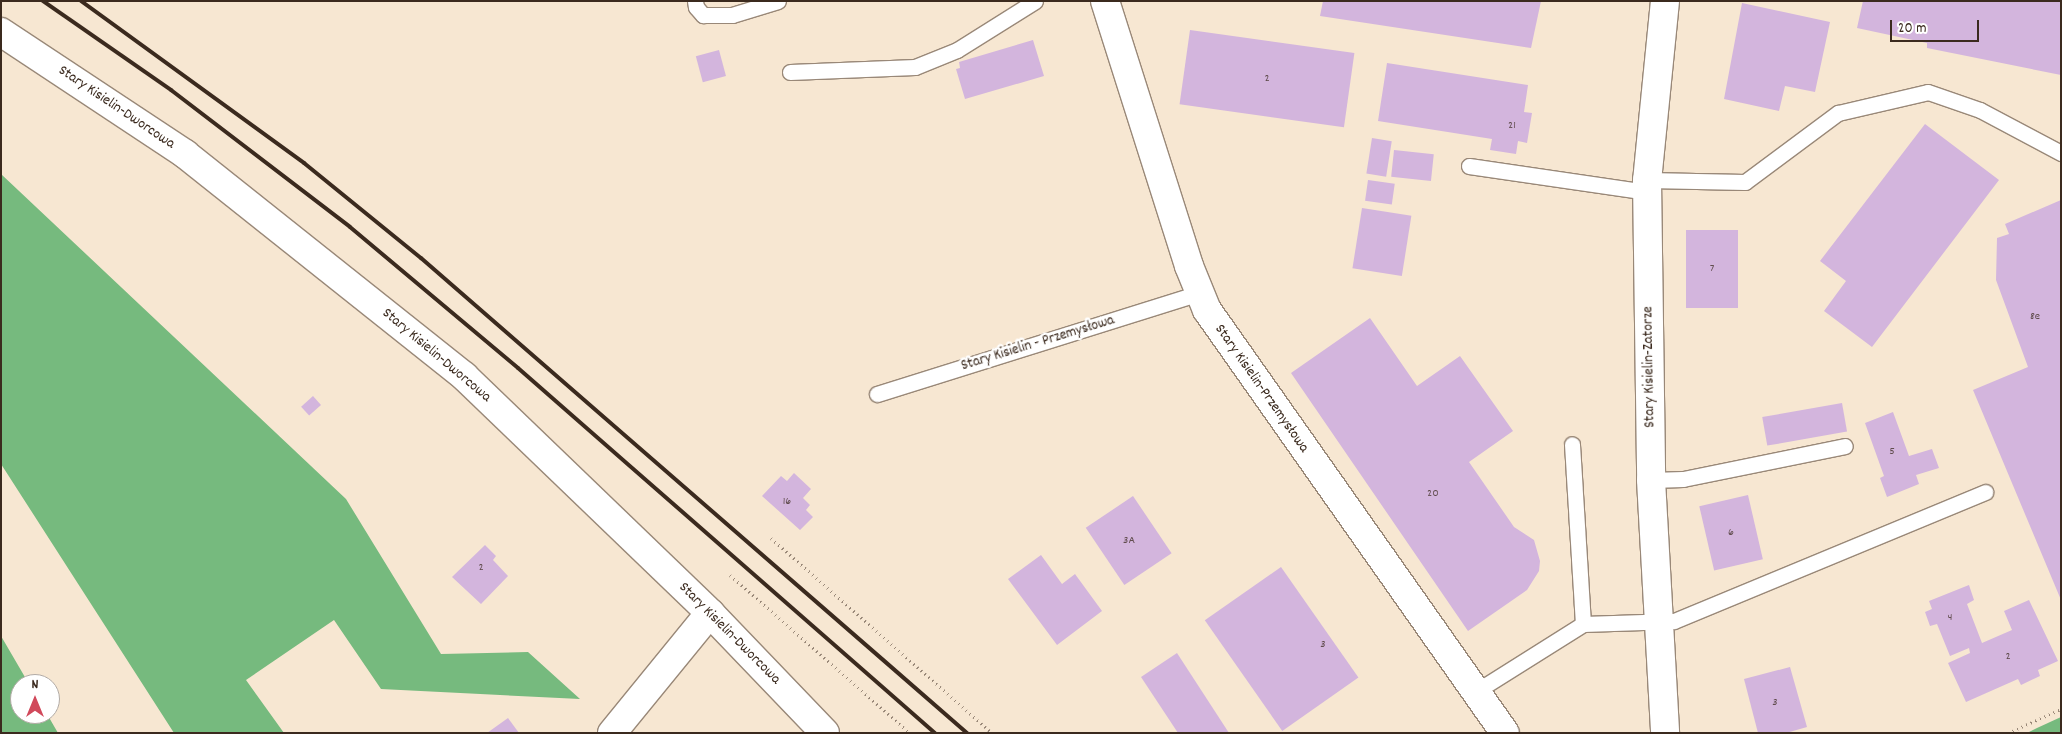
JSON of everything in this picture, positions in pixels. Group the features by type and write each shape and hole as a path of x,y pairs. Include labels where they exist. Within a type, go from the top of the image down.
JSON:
{"street":[{"name":"Stary Kisielin-Przemysłowa","path":"1105,1 1199,293 1223,335 1505,733"},
{"name":"Stary Kisielin-Zatorze","path":"1665,1 1648,186 1651,480 1665,733"},
{"name":"Stary Kisielin-Dworcowa","path":"1,32 185,154 464,376 710,613 826,733"},
{"path":"612,733 710,613"}],"lane":[{"path":"695,1 696,7 703,15 732,15 778,1"},
{"path":"790,72 915,68 957,50 1035,1"},
{"path":"1469,166 1648,186 1745,182 1838,113 1928,92 1980,110 2061,153"},
{"name":"Stary Kisielin - Przemysłowa","path":"877,394 1199,293"},
{"path":"1572,444 1583,624"},
{"path":"1651,480 1683,478 1845,446"},
{"path":"1475,692 1583,624 1674,621 1985,492"}],"path":[{"path":"771,538 992,733"},
{"path":"730,575 910,733"},
{"path":"2008,733 2061,709"}],"green space":[{"path":"1,174 346,499 441,654 528,652 580,699 381,689 334,620 246,680 284,733 174,733 1,464"},
{"path":"1,636 23,674 10,674 10,724 53,724 58,733 1,733"},
{"path":"2061,717 2061,733 2027,733 2037,728"}],"building":[{"path":"1323,1 1541,1 1531,48 1320,16"},
{"path":"1863,1 2061,2 2061,75 1927,48 1927,43 1857,28"},
{"path":"1742,3 1830,22 1815,92 1785,86 1779,111 1724,99"},
{"path":"1190,30 1354,53 1344,127 1180,104"},
{"path":"1033,40 1044,76 965,99 956,69 960,68 959,62"},
{"path":"719,50 726,76 703,82 696,56"},
{"path":"1387,63 1528,85 1524,112 1532,113 1527,143 1518,141 1516,154 1490,150 1492,139 1378,121"},
{"path":"1925,124 1999,180 1872,347 1824,311 1846,281 1820,261"},
{"path":"1372,138 1392,141 1386,177 1366,174"},
{"path":"1394,150 1434,154 1431,181 1391,177"},
{"path":"1368,180 1395,184 1392,205 1365,201"},
{"path":"2061,200 2061,600 1973,390 2028,367 1996,280 1997,238 2009,234 2005,224"},
{"path":"1362,208 1411,216 1402,276 1352,268"},
{"path":"1686,230 1738,230 1738,308 1686,308"},
{"path":"1370,318 1417,386 1460,356 1513,431 1469,462 1514,527 1534,540 1540,561 1539,571 1527,590 1468,631 1291,373"},
{"path":"313,396 321,405 309,416 301,407"},
{"path":"1842,403 1847,432 1767,446 1762,417"},
{"path":"1893,412 1909,456 1932,449 1939,468 1916,475 1919,484 1887,497 1880,478 1884,476 1865,423"},
{"path":"794,473 811,489 803,498 810,505 806,510 813,517 800,530 762,496 781,476 787,481"},
{"path":"1748,495 1763,559 1714,571 1699,506"},
{"path":"1133,496 1172,553 1124,585 1086,528"},
{"path":"485,545 496,556 493,560 508,576 481,604 452,577"},
{"path":"1041,555 1062,584 1075,574 1102,611 1057,645 1008,579"},
{"path":"1281,567 1358,678 1282,731 1205,620"},
{"path":"1969,585 1974,600 1967,604 1982,643 2012,630 2004,611 2029,600 2058,661 2038,670 2040,676 2021,685 2018,679 1966,702 1948,663 1970,653 1969,648 1950,656 1937,624 1930,626 1925,612 1932,609 1929,601"},
{"path":"1177,653 1229,733 1178,733 1141,677"},
{"path":"1790,667 1807,727 1786,733 1758,733 1744,679"},
{"path":"508,718 519,733 487,733"}],"railway":[{"path":"43,1 171,90 350,227 518,368 935,733"},
{"path":"81,1 304,163 421,258 967,733"}]}
